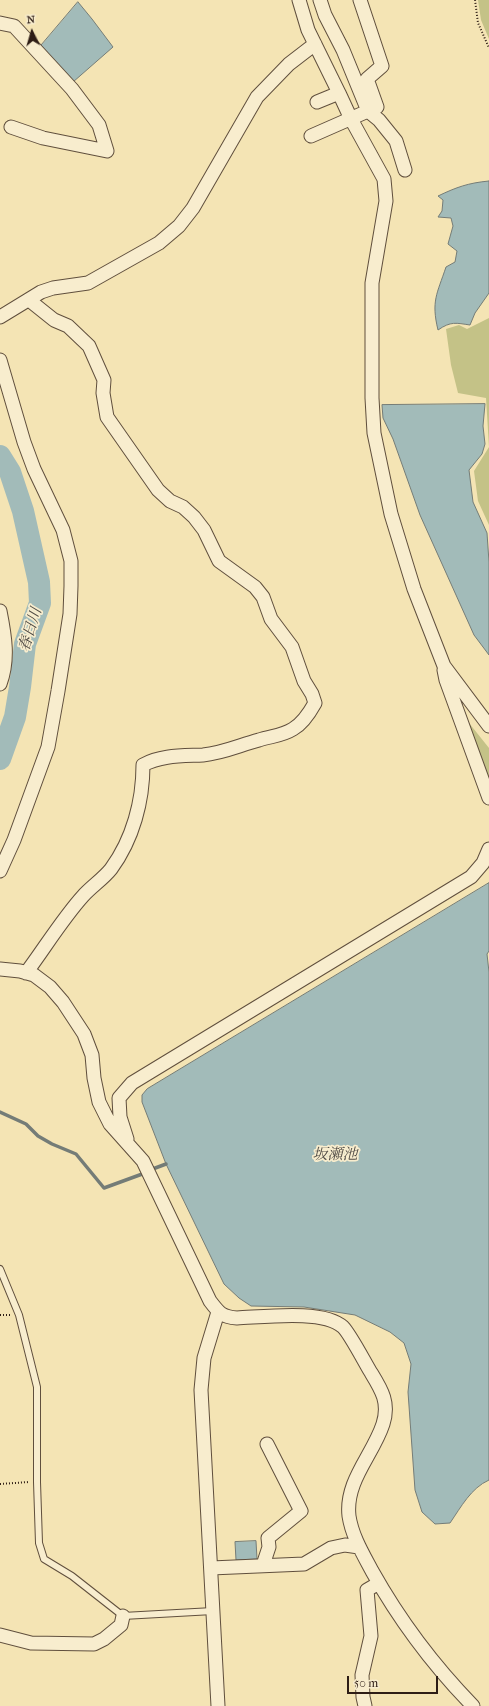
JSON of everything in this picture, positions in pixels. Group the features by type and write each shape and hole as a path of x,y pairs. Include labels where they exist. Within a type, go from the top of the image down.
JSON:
{"street":[{"path":"299,0 308,30 351,118 384,179 386,201 372,283 374,433 391,514 414,589 444,666 446,680 489,798"},
{"path":"320,0 325,15 343,50 368,111 380,120 396,141 405,170"},
{"path":"310,136 377,106 367,79 382,66 360,0"},
{"path":"0,23 14,26 72,89 99,125 107,151 43,138 11,127"},
{"path":"0,317 53,288 88,283 159,243 179,226 193,208 257,97 289,64 315,44"},
{"path":"317,102 339,93"},
{"path":"26,973 82,897 111,869 126,845 135,820 143,786 143,765 152,760 162,758 229,750 259,739 275,737 295,729 310,712 315,703 312,694 304,681 292,648 270,619 263,597 255,587 219,561 204,530 194,517 184,507 170,501 158,490 107,417 104,380 89,346 68,326 54,320 29,300"},
{"path":"0,360 26,449 34,470 63,530 71,561 69,622 48,747 14,840 0,871"},
{"path":"0,611 5,636 6,656 4,674 0,684"},
{"path":"444,666 489,726"},
{"path":"129,1144 120,1117 119,1098 132,1083 471,876 483,863 489,849"},
{"path":"0,968 34,975 50,987 63,1002 84,1034 92,1055 94,1078 100,1102 110,1124 129,1144 146,1167 210,1301 218,1312 226,1317 237,1318 299,1316 328,1318 344,1327 383,1392 386,1405 384,1422 377,1439 355,1481 349,1498 349,1517 359,1547 389,1601 423,1649 473,1706"},
{"path":"218,1312 204,1358 201,1390 218,1706"},
{"path":"263,1565 269,1547 268,1538 301,1511 267,1444"},
{"path":"211,1568 304,1564 331,1548 345,1545 359,1547"},
{"path":"365,1706 362,1675 371,1636 367,1590 379,1583"},
{"path":"0,1635 31,1643 94,1644 104,1639 121,1625 123,1616"}],"lane":[{"path":"0,1269 19,1315 37,1387 37,1482 39,1543 44,1559 72,1576 123,1616 213,1612"}],"path":[{"path":"475,0 478,24 489,48"},
{"path":"0,1484 37,1482"}],"shaded area":[{"path":"478,0 489,0 489,39 481,20"},
{"path":"489,318 489,447 486,398 458,393 451,365 446,329 459,325 467,329"},
{"path":"489,447 489,525 478,501 474,471"},
{"path":"469,723 489,748 489,785"}],"water":[{"path":"78,2 113,47 73,82 39,48"},
{"path":"489,181 489,293 475,313 470,325 454,323 438,330 435,312 436,298 446,267 455,262 457,251 448,244 453,226 451,218 438,217 442,211 443,200 438,196 463,186"},
{"path":"485,404 483,426 485,444 482,454 469,470 473,502 487,533 489,562 489,655 474,635 420,515 393,439 383,418 382,405"},
{"name":"坂瀬池","path":"489,883 489,951 487,954 489,972 489,1480 477,1488 462,1504 450,1523 435,1524 422,1512 415,1490 408,1392 411,1364 404,1343 390,1332 355,1315 304,1307 251,1306 239,1298 224,1284 166,1164 142,1102 142,1095 147,1089"},
{"path":"256,1541 257,1559 236,1560 235,1542"}],"waterway":[{"name":"春日川","path":"0,456 10,472 23,511 39,582 40,603 25,644 15,717 0,759"},
{"path":"0,1112 26,1124 38,1136 52,1144 76,1154 104,1188 145,1173"},
{"path":"150,1170 166,1164"}]}
